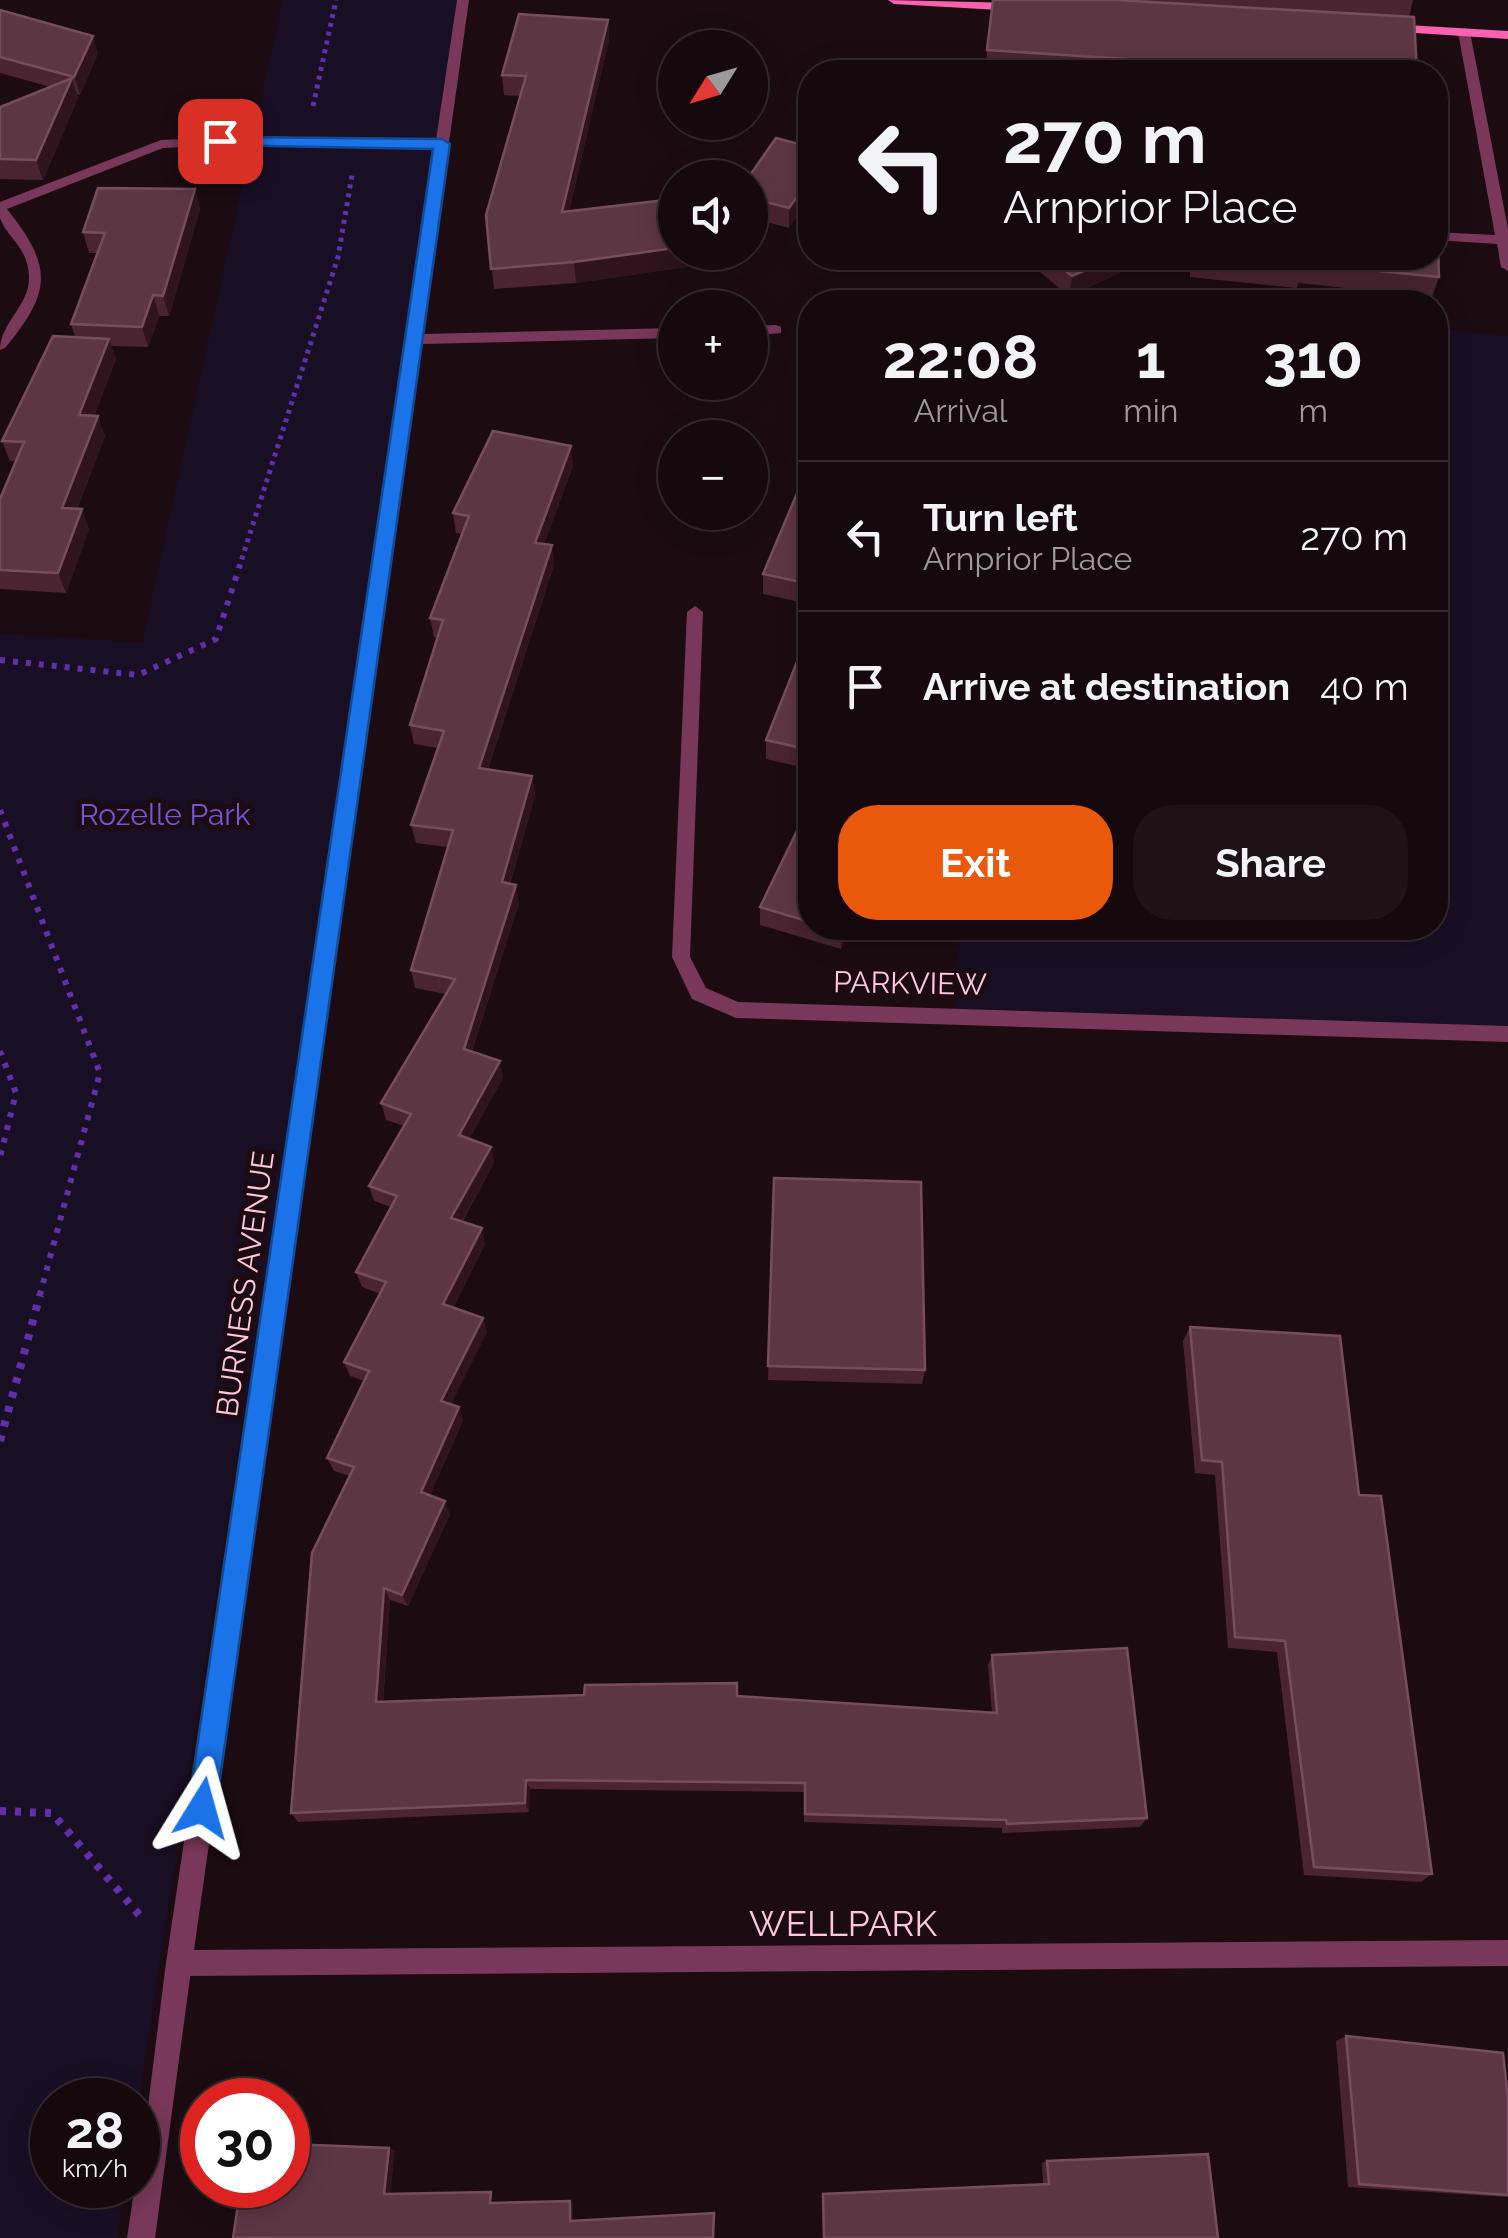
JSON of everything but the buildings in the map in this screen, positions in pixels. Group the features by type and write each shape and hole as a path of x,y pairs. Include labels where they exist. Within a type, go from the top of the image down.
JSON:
{"street":[{"name":"BURNESS AVENUE","path":"141,2238 462,0"},
{"path":"894,0 1032,8"},
{"path":"1366,27 1508,35"},
{"path":"1464,32 1508,267"},
{"path":"0,344 26,312 39,276 36,256 0,208 161,144 442,144"},
{"path":"1448,237 1500,240"},
{"path":"768,330 776,330"},
{"path":"414,340 658,333"},
{"name":"PARKVIEW","path":"695,612 681,958 700,993 736,1010 956,1013 1508,1036"},
{"name":"WELLPARK","path":"180,1963 1508,1953"}],"path":[{"path":"307,142 336,0"},
{"path":"0,660 138,675 216,639 338,257 354,184 350,170 326,142"},
{"path":"0,810 100,1074 0,1440"},
{"path":"0,1051 16,1092 0,1158"},
{"path":"0,1811 52,1813 180,1963"}],"green space":[{"path":"283,0 461,0 438,143 252,140"},
{"name":"Rozelle Park","path":"252,142 438,145 142,2078 30,2078 30,2208 122,2208 117,2238 0,2238 0,633 142,643"},
{"path":"1448,330 1508,336 1508,1034 956,1013 959,940 1448,940"}],"route":[{"path":"202,1808 442,144 220,141"}]}
